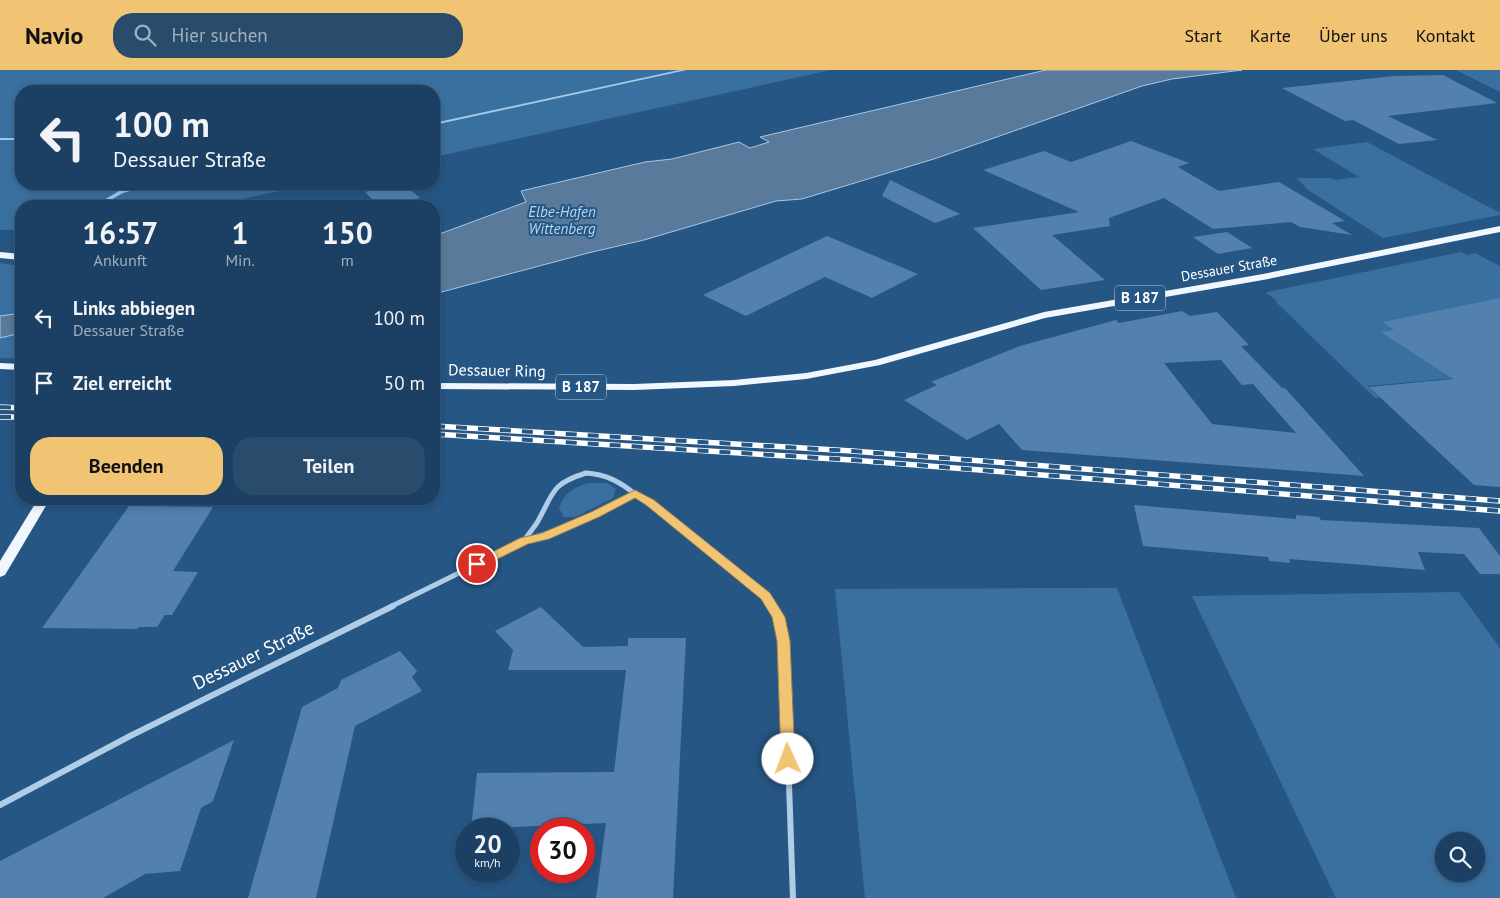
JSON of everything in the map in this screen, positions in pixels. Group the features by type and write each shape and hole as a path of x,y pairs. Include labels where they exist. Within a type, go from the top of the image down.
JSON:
{"main road":[{"name":"Dessauer Straße","path":"710,385 777,380 876,363 1044,315 1269,276 1500,230"},
{"path":"0,255 15,256"},
{"path":"0,366 15,367"},
{"name":"Dessauer Ring","path":"440,386 634,387 710,385"},
{"path":"0,572 40,505"}],"street":[{"name":"Dessauer Straße","path":"0,805 58,773 222,690 524,541 545,536 595,515 635,494 617,479 605,474 586,473 569,478 555,487 539,520 524,541"},
{"path":"635,494 656,507 766,596 779,617 784,641 793,898"}],"shaded area":[{"path":"0,70 831,70 440,156 440,85 15,85 15,190 284,190 238,200 15,200 15,230 0,230"},
{"path":"1456,70 1500,70 1500,92"},
{"path":"1367,142 1500,213 1500,215 1383,238 1308,190 1297,178 1331,178 1335,180 1359,177 1313,149"},
{"path":"1461,252 1467,255 1475,253 1500,266 1500,374 1368,386 1380,398 1375,398 1276,300 1266,293 1267,292"},
{"path":"0,263 15,265 15,359 0,358"},
{"path":"588,483 607,483 616,489 613,498 575,517 564,517 559,508 566,495"},
{"path":"1117,588 1236,898 865,898 835,589"},
{"path":"1459,592 1500,648 1500,898 1336,898 1192,596"}],"water":[{"name":"Elbe-Hafen Wittenberg","path":"1046,70 1242,70 1172,79 1142,86 937,158 802,199 776,201 644,240 440,292 440,234 526,202 521,191 645,162 672,159 739,142 750,148 769,142 760,137"},
{"path":"15,314 15,334 0,338 0,316"}],"building":[{"path":"1443,75 1497,103 1388,116 1437,140 1399,144 1353,120 1345,121 1282,88 1394,76"},
{"path":"1131,141 1189,163 1178,167 1219,191 1279,182 1345,221 1332,223 1352,235 1300,227 1291,222 1213,229 1164,198 1109,218 1110,226 1052,235 1105,280 1041,290 973,228 1079,212 983,170 1044,151 1071,162"},
{"path":"890,180 960,214 935,223 882,196"},
{"path":"373,190 411,190 420,198 412,200 373,200 365,192"},
{"path":"1227,232 1252,248 1218,254 1193,237"},
{"path":"827,236 918,274 872,298 825,277 746,316 703,295"},
{"path":"1500,298 1500,487 1474,485 1369,387 1453,379 1381,332 1394,330 1383,322"},
{"path":"1182,311 1190,316 1217,312 1249,345 1241,346 1282,388 1285,388 1364,476 1022,450 999,424 967,440 904,400 937,385 931,382 1020,346 1116,320 1119,323","holes":["1221,360 1242,385 1253,384 1296,433 1212,424 1164,363"]},
{"path":"1134,505 1296,519 1296,515 1319,517 1321,520 1479,528 1500,556 1500,574 1480,574 1464,554 1418,552 1425,570 1289,559 1290,563 1269,561 1268,557 1143,546"},
{"path":"129,506 213,507 173,571 198,572 172,615 165,615 157,627 139,627 137,629 42,628"},
{"path":"541,607 583,647 628,646 628,638 686,638 673,898 596,898 606,823 595,823 595,818 530,818 530,826 520,827 520,818 472,818 477,773 614,772 626,670 508,670 513,650 495,631"},
{"path":"400,651 417,671 412,677 422,691 355,726 316,898 248,898 302,707 338,688 341,680"},
{"path":"234,740 213,801 201,808 180,871 145,874 103,898 0,898 0,861"}],"waterway":[{"path":"440,123 685,70"},
{"path":"0,139 15,139"},
{"path":"107,200 129,190"}],"railway":[{"path":"0,407 15,408"},
{"path":"0,417 15,417"},
{"path":"440,426 852,451 1500,501"},
{"path":"440,434 852,460 1500,511"}],"route":[{"path":"477,564 524,541 545,536 595,515 635,494 650,503 766,596 779,617 784,641 788,759"}]}
